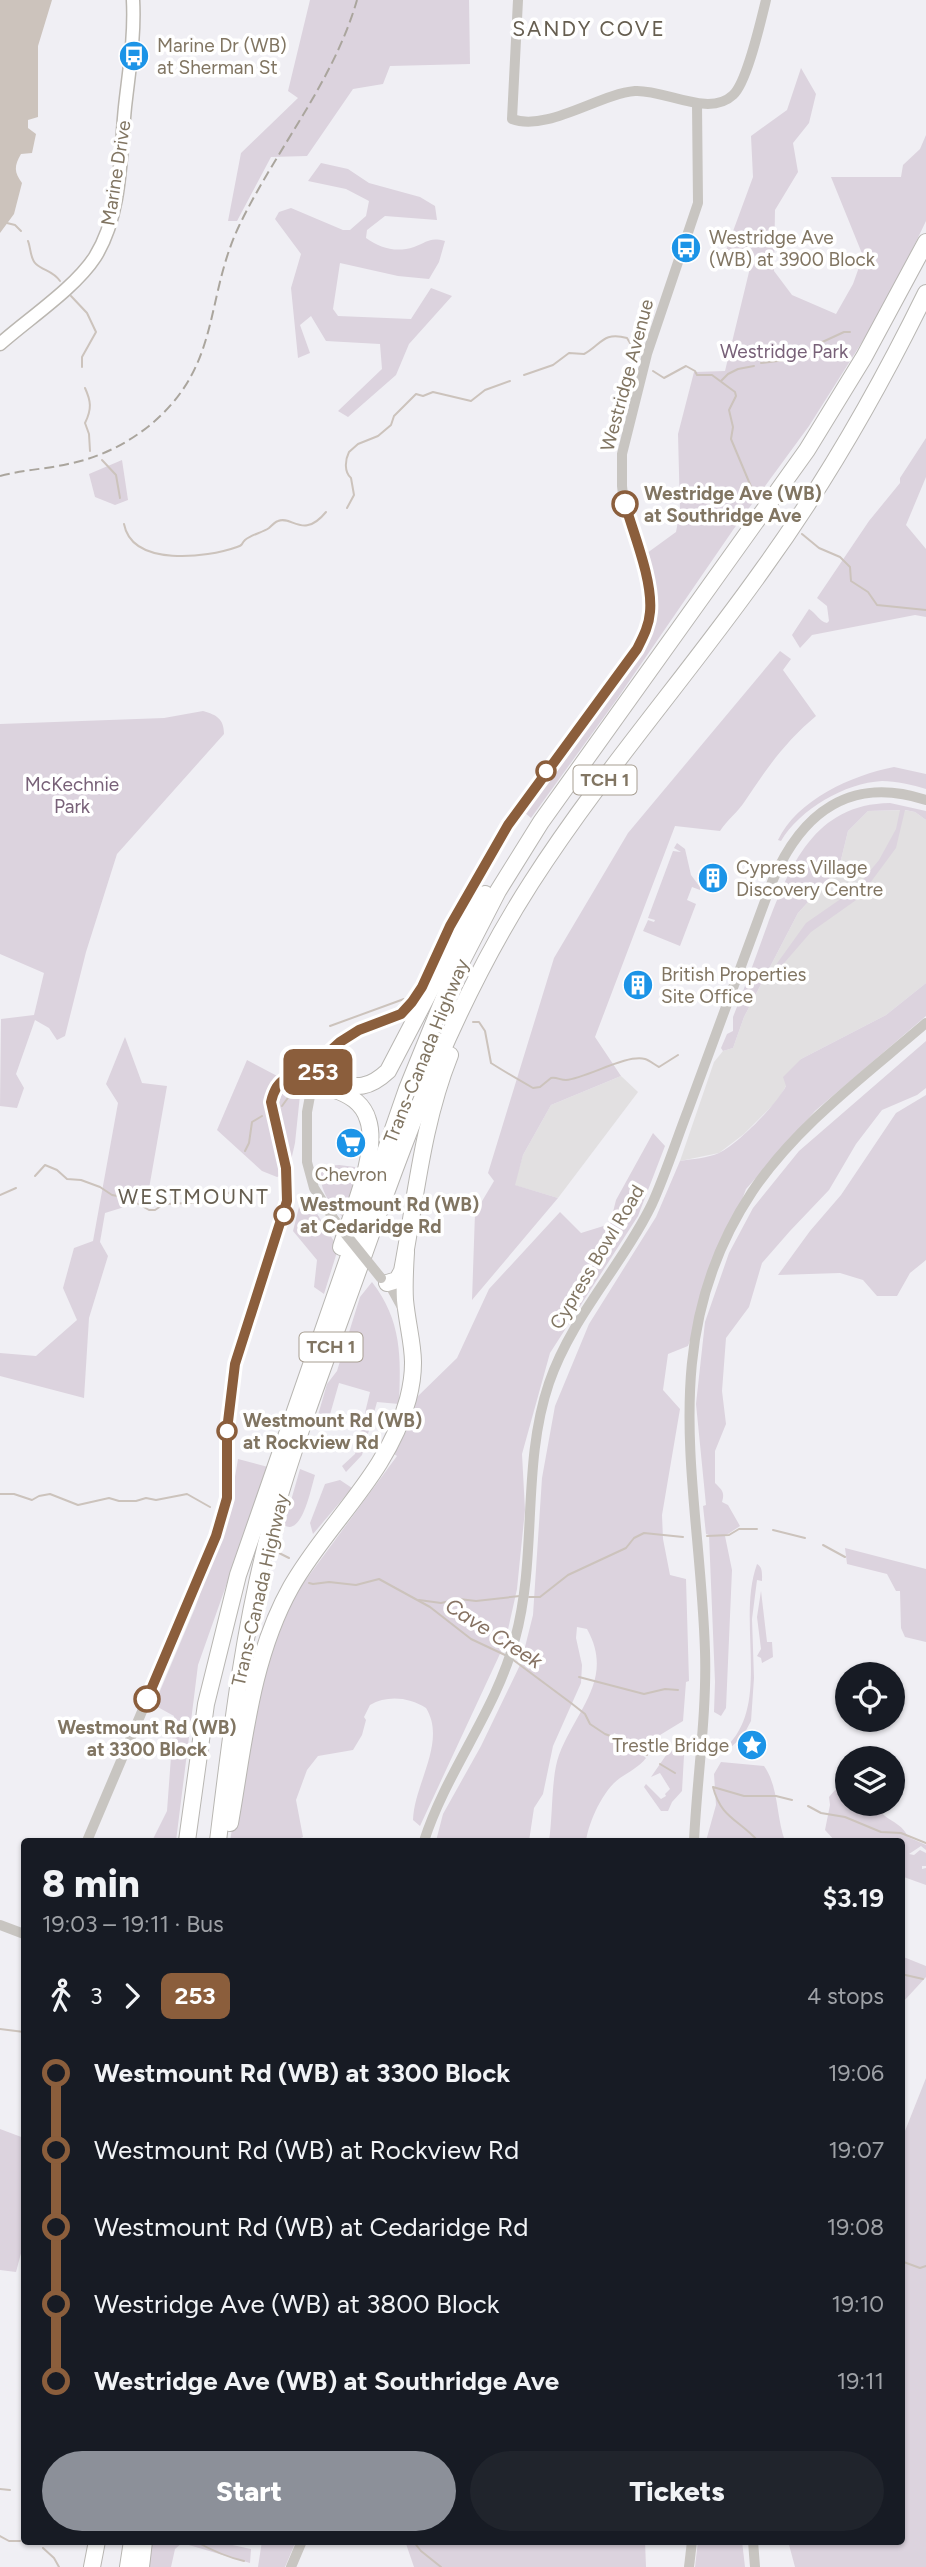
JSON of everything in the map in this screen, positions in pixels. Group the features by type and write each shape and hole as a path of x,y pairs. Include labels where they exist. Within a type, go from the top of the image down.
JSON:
{"highway":[{"name":"Trans-Canada Highway","path":"187,1838 202,1728 223,1629 246,1548 407,1089 437,1013 472,938 498,891 557,799 807,450 864,357 926,242"},
{"name":"Trans-Canada Highway","path":"218,1838 247,1633 271,1526 295,1447 432,1071 478,974 532,881 744,596 799,517 860,419 926,293"},
{"path":"314,1082 325,1080 356,1086 374,1081 388,1071 446,960 482,899 524,837 557,799"},
{"path":"384,1280 397,1280 400,1276 423,1144 439,1085 474,1000 532,881"},
{"path":"292,1415 364,1172 370,1140 369,1122 356,1101 314,1082"},
{"path":"228,1838 253,1692 274,1622 306,1562 385,1457 400,1424 412,1382 414,1353 405,1300 406,1252"},
{"path":"92,2567 96,2545"},
{"path":"100,2567 103,2545"},
{"path":"128,2567 131,2545"},
{"path":"141,2567 144,2545"}],"main road":[{"name":"Marine Drive","path":"0,344 87,268 102,245 110,226 116,195 130,60 133,0"}],"street":[{"path":"518,0 512,119 523,124 562,115 632,91 649,91 697,104 726,100 741,86 766,0"},
{"name":"Westridge Avenue","path":"411,1333 401,1303 335,1220 314,1188 307,1162 307,1112 314,1082 329,1052 359,1030 401,1014 412,1002 422,987 450,926 508,825 632,656 644,635 650,603 646,576 624,503 622,454 647,354 698,203 697,104"},
{"name":"Cypress Bowl Road","path":"425,1838 438,1802 503,1675 516,1638 527,1577 536,1442 549,1385 576,1324 652,1203 674,1151 778,867 800,831 832,805 857,796 885,792 912,795 926,800"},
{"path":"694,1838 705,1654 690,1444 689,1391 694,1339 702,1302 729,1231 768,1170 802,1133 926,1023"},
{"path":"88,1838 222,1516 229,1484 226,1448 235,1364 287,1201 286,1168 271,1102 275,1090 287,1078 296,1076 314,1082"},
{"path":"0,1925 21,1933"},
{"path":"291,2567 300,2545"},
{"path":"689,2567 692,2545"},
{"path":"753,2545 755,2567"}],"shaded area":[{"path":"0,0 52,0 38,46 38,117 28,120 28,128 36,134 32,153 21,154 17,162 16,172 22,183 14,214 0,233"},
{"path":"868,811 915,812 926,820 926,983 886,1015 801,1059 778,1100 744,1134 719,1153 680,1161 714,1062 723,1051 733,1048 744,1017 798,913 839,868 848,831"},
{"path":"621,1076 638,1092 558,1198 514,1185 523,1155 551,1105"}],"green space":[{"path":"310,0 469,0 470,64 390,66 383,84 353,89 307,156 271,157 237,221 228,221 241,153 298,98 288,91"},
{"name":"Westridge Park","path":"801,68 816,94 809,123 793,143 798,172 775,210 774,271 792,295 836,314 853,284 863,256 831,177 901,177 903,165 920,149 926,135 926,221 886,304 809,426 531,818 524,812 641,647 649,625 643,556 676,532 680,511 678,434 694,372 725,371 749,272 749,269 725,253 753,177 751,136 787,110"},
{"path":"321,163 348,169 369,183 420,197 435,206 437,220 385,216 367,230 366,238 371,242 401,250 432,240 445,241 439,262 429,279 398,276 340,263 333,309 338,316 411,319 431,288 452,296 409,344 396,375 348,417 338,411 382,369 380,344 326,341 311,316 300,325 310,353 298,358 291,288 301,254 275,219 279,212 291,208 343,230 350,230 366,216 369,201 346,189 308,181"},
{"path":"926,438 926,477 906,525 926,549 926,617 915,615 812,635 800,648 792,635 809,609 822,621 829,621 827,606 817,598 869,521 900,483 900,478"},
{"path":"122,460 128,500 115,505 95,497 89,474"},
{"path":"780,651 791,659 783,670 816,716 777,756 720,831 675,826 595,1037 621,1076 551,1105 523,1155 515,1185 558,1198 472,1300 475,1213 494,1181 488,1173 554,958 628,833"},
{"name":"McKechnie Park","path":"203,711 219,718 224,734 117,854 86,952 65,1036 57,1040 49,1028 35,1020 16,1074 24,1088 17,1108 0,1106 1,1019 34,1015 44,973 0,954 0,724 164,718"},
{"path":"894,767 926,774 926,789 882,781 853,787 812,808 789,829 781,841 778,840 798,813 812,801 844,783"},
{"path":"890,803 926,811 926,820 915,812 905,810 896,848 859,898 811,932 772,977 773,969 806,923 855,889 879,860 896,829 900,810 868,811 848,831 839,868 798,913 744,1017 733,1048 723,1051 721,1048 727,1034 733,1031 733,1017 767,926 796,861 809,842 842,814 864,806"},
{"path":"677,843 685,849 691,875 700,887 700,890 692,887 687,900 696,904 680,946 643,931 648,920 655,920 648,918 673,851 681,852 674,848"},
{"path":"926,983 926,1016 815,1111 746,1189 688,1346 668,1354 663,1390 680,1409 662,1515 663,1539 670,1575 686,1579 689,1681 686,1682 683,1721 660,1735 649,1754 614,1733 611,1739 636,1750 646,1758 608,1790 590,1824 587,1838 549,1838 556,1764 595,1679 595,1647 587,1629 577,1627 576,1638 582,1665 581,1683 553,1746 543,1794 534,1808 529,1838 437,1838 443,1814 481,1746 521,1663 533,1615 542,1478 555,1406 589,1324 656,1217 680,1161 710,1156 727,1148 746,1133 774,1103 786,1086 783,1077 801,1059 886,1015"},
{"path":"125,1037 142,1083 167,1086 147,1200 105,1213 100,1242 108,1256 89,1318 84,1398 0,1376 0,1353 36,1356 77,1320 63,1288 74,1248 93,1241 118,1103 106,1084"},
{"path":"926,1041 926,1088 917,1095 882,1110 856,1144 829,1190 762,1263 749,1307 726,1338 722,1391 726,1424 715,1451 715,1483 722,1491 722,1502 728,1505 740,1526 725,1536 732,1570 726,1708 721,1716 714,1712 709,1535 706,1534 703,1506 706,1505 696,1404 705,1322 729,1253 753,1208 799,1151"},
{"path":"247,1060 281,1078 270,1092 267,1110 283,1171 282,1175 277,1177 262,1171 217,1130"},
{"path":"292,1084 300,1088 300,1095 290,1165 278,1111 279,1101"},
{"path":"926,1095 926,1260 910,1273 897,1296 877,1296 863,1280 840,1273 778,1275 841,1195 896,1113"},
{"path":"653,1133 665,1146 638,1216 550,1353 522,1454 525,1510 517,1589 505,1643 420,1826 413,1820 431,1749 432,1721 426,1708 419,1704 391,1699 370,1705 364,1717 366,1720 362,1735 353,1750 318,1756 307,1770 296,1800 303,1837 231,1838 247,1740 265,1662 288,1604 397,1456 394,1454 406,1431 416,1398 457,1358 489,1289 560,1212 581,1233 610,1224 616,1200"},
{"path":"323,1166 355,1167 356,1175 344,1218 329,1201 321,1180"},
{"path":"310,1205 316,1212 335,1243 337,1252 324,1294 314,1287 317,1260 293,1231 299,1207"},
{"path":"372,1282 389,1311 398,1340 399,1404 377,1402 362,1455 346,1472 342,1466 355,1454 370,1392 339,1383 329,1418 318,1415 327,1384 337,1371 360,1297"},
{"path":"238,1459 268,1467 198,1665 176,1838 154,1838 167,1811 174,1716 154,1705 195,1608 230,1506"},
{"path":"300,1469 315,1475 301,1518 290,1527 284,1525"},
{"path":"340,1480 352,1488 313,1534 310,1523 325,1484"},
{"path":"845,1548 926,1569 926,1642 905,1637 901,1628 900,1591 896,1591 887,1574 847,1564"},
{"path":"757,1564 761,1569 762,1581 757,1580 752,1619 754,1678 751,1721 743,1736 729,1749 726,1747 740,1729 747,1708 751,1661 750,1611"},
{"path":"761,1591 767,1642 772,1642 773,1657 762,1663 757,1656 761,1649 757,1617"},
{"path":"678,1748 683,1750 684,1755 682,1791 668,1811 661,1811 644,1787 646,1784 661,1799 666,1796 670,1789 660,1773 651,1777 669,1751"},
{"path":"721,1762 764,1766 775,1793 784,1838 707,1838 716,1805 714,1774"},
{"path":"835,1790 835,1816 885,1816 901,1827 908,1837 926,1845 926,1850 921,1846 909,1854 914,1855 920,1850 926,1853 926,1866 922,1866 922,1869 926,1868 926,1885 905,1877 905,1838 832,1838 825,1830 829,1797"},
{"path":"905,1958 926,1966 926,1977 905,2000"},
{"path":"926,2078 926,2567 795,2567 789,2545 905,2545 905,2131"},
{"path":"0,2129 21,2137 21,2253 16,2272 0,2270"},
{"path":"149,2545 180,2545 175,2549 171,2567 146,2567"},
{"path":"189,2545 232,2545 251,2549 250,2563"},
{"path":"261,2545 294,2545 285,2567 258,2567"},
{"path":"406,2545 645,2545 646,2567 414,2567"},
{"path":"698,2545 742,2545 745,2567 695,2567"}],"waterway":[{"path":"7,223 15,225 21,231"},
{"path":"28,241 34,262 60,281"},
{"path":"71,296 87,313 96,332 82,357 82,367"},
{"path":"761,363 805,355 818,344 844,332 850,332"},
{"path":"524,375 553,365 569,353 584,354 613,336 627,338 638,356"},
{"path":"653,371 664,378 686,366 697,375 712,375 735,392 736,396 729,410 733,427 731,439 752,489 761,500"},
{"path":"721,381 738,369 754,366"},
{"path":"347,508 354,495 351,478 346,469 349,452 358,444 378,436 391,425 394,416 416,394 423,396 433,392 471,401 485,390 510,381"},
{"path":"85,388 90,405 85,423 90,451"},
{"path":"102,460 116,475 120,498"},
{"path":"124,524 130,538 141,547 155,553 190,556 239,546 278,521 304,526 311,524 326,512"},
{"path":"776,512 785,521"},
{"path":"802,534 819,548 840,557 850,567 851,581 868,592 877,605 926,610"},
{"path":"330,1026 404,999"},
{"path":"473,1022 479,1022 485,1031 491,1063 533,1088 540,1087 551,1078 575,1078 637,1058 645,1059 659,1067 678,1055"},
{"path":"305,1063 310,1048"},
{"path":"282,1106 295,1088"},
{"path":"245,1151 252,1122 262,1116"},
{"path":"35,1176 45,1165 57,1170 67,1179 81,1180 100,1187 112,1195 128,1198 149,1210 155,1210 164,1204 217,1202 235,1188"},
{"path":"0,1195 16,1188"},
{"name":"Cave Creek","path":"0,1494 14,1494 32,1500 50,1494 78,1505 109,1498 119,1501 146,1498 156,1500 187,1494 210,1507"},
{"path":"707,1536 729,1535 739,1529 757,1529"},
{"path":"773,1530 805,1538"},
{"path":"529,1597 540,1597 568,1575 626,1548 634,1538 644,1533 683,1537"},
{"path":"823,1545 845,1557"},
{"name":"Cave Creek","path":"275,1551 289,1558"},
{"name":"Cave Creek","path":"309,1583 356,1585 379,1579 430,1607 471,1639 505,1655"},
{"path":"419,1600 441,1603 459,1599 476,1601 520,1596"},
{"name":"Cave Creek","path":"512,1659 585,1714 590,1724 647,1755"},
{"path":"579,1677 644,1694 665,1689 678,1690"},
{"name":"Cave Creek","path":"660,1764 675,1773"},
{"path":"755,1838 725,1812 713,1787 744,1796 776,1796 792,1800"},
{"name":"Cave Creek","path":"808,1806 821,1813 845,1817 881,1832 901,1833 926,1843"},
{"path":"905,1975 923,1979"},
{"path":"0,2029 21,2032"},
{"path":"905,2262 920,2268 926,2266"},
{"path":"0,2489 10,2490"},
{"path":"0,2536 9,2541 20,2541"},
{"path":"203,2545 244,2561"},
{"path":"416,2545 441,2567"},
{"path":"43,2548 59,2567"}],"railway":[{"path":"0,476 68,464 100,454 140,433 172,403 189,380 200,356 228,253 239,226 334,60 357,0"}],"bus line":[{"name":"253","path":"147,1699 216,1536 227,1498 228,1413 235,1364 287,1201 286,1168 271,1102 272,1095 287,1078 296,1076 314,1082 329,1052 340,1042 352,1033 401,1014 412,1002 422,987 450,926 508,825 637,649 647,627 650,603 646,576 625,504"}],"place":[{"name":"Marine Dr (WB) at Sherman St","path":"134,56"},
{"name":"Westridge Ave (WB) at 3900 Block","path":"686,248"},
{"name":"Westridge Ave (WB) at Southridge Ave","path":"625,504"},
{"name":"Cypress Village Discovery Centre","path":"713,878"},
{"name":"British Properties Site Office","path":"638,985"},
{"name":"Chevron","path":"351,1143"},
{"name":"Westmount Rd (WB) at Cedaridge Rd","path":"284,1215"},
{"name":"Westmount Rd (WB) at Rockview Rd","path":"227,1431"},
{"name":"Westmount Rd (WB) at 3300 Block","path":"147,1699"},
{"name":"Trestle Bridge","path":"752,1745"}],"district":[{"name":"SANDY COVE","path":"589,28"},
{"name":"WESTMOUNT","path":"194,1196"}]}
